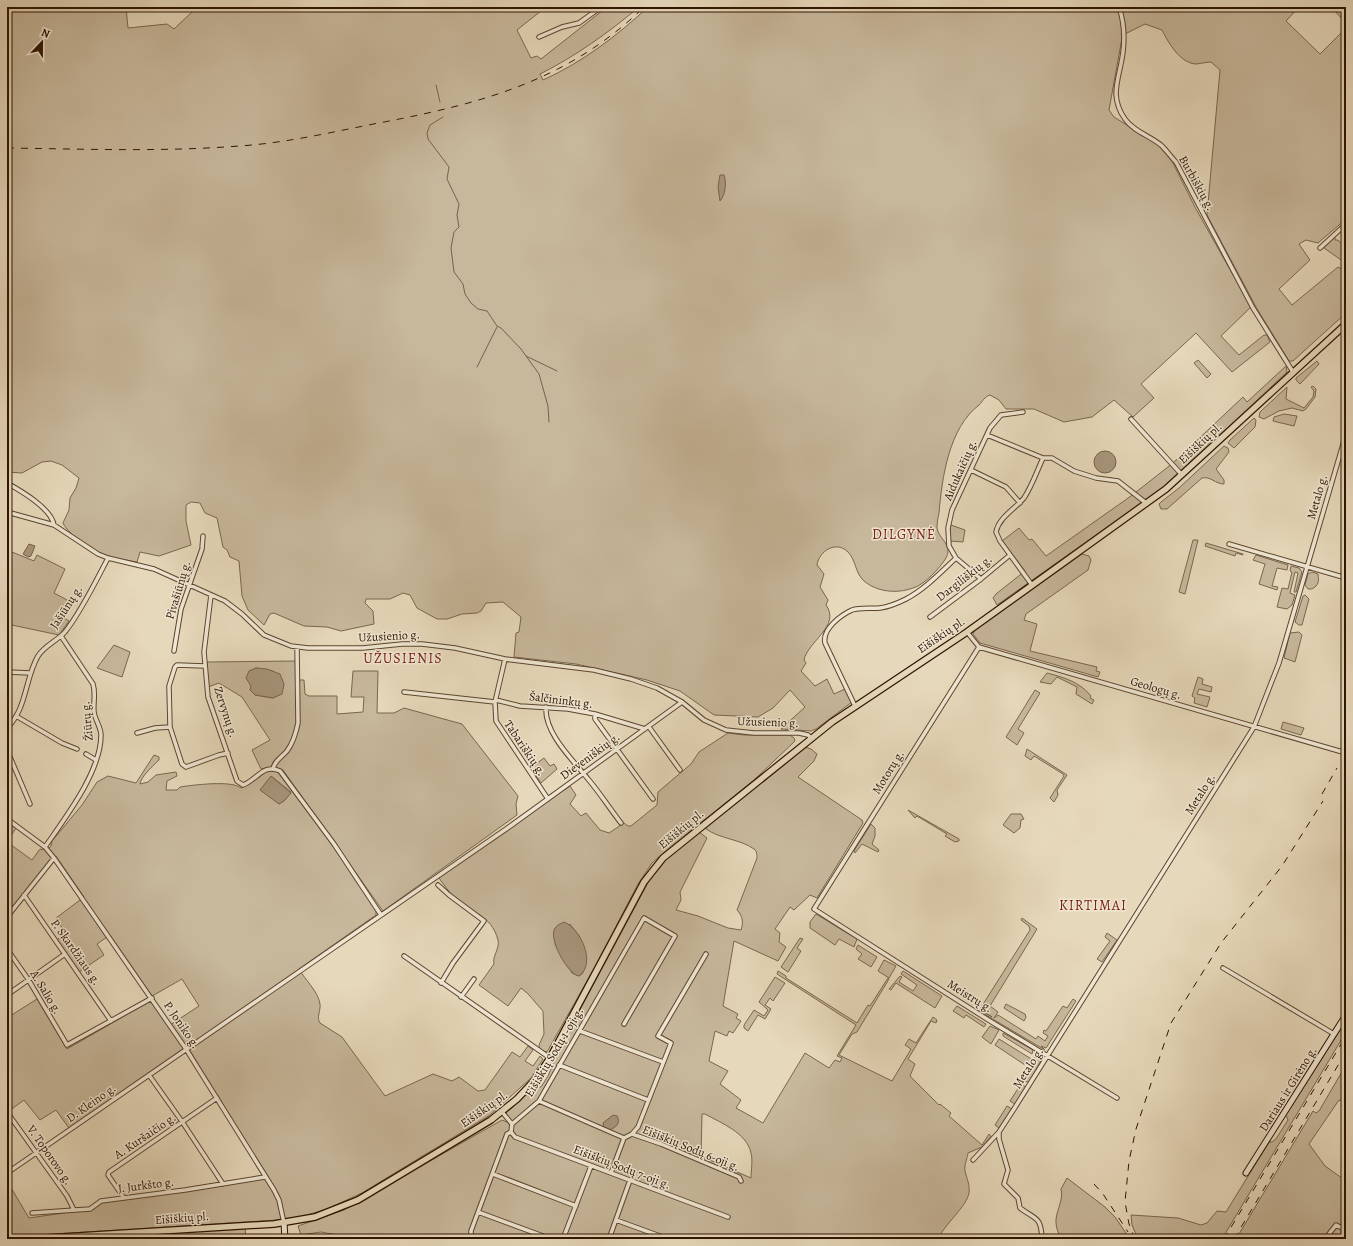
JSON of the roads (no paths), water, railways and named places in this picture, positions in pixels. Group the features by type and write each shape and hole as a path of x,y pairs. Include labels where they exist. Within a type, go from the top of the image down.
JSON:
{"main road":[{"name":"Eišiškių pl.","path":"30,1239 284,1223 315,1217 358,1200 502,1112 535,1080 550,1058 652,869 670,852 811,738 855,706 967,632 1032,584 1146,504 1182,475 1292,372 1346,324"}],"street":[{"path":"539,37 562,27 579,23 601,7"},
{"name":"Burbiškių g.","path":"1119,7 1124,30 1123,53 1116,83 1115,96 1119,108 1130,124 1162,146 1176,162 1253,308 1292,372"},
{"path":"1320,248 1346,224"},
{"name":"Aidukaičių g.","path":"981,579 956,558 949,546 948,528 952,510 987,435 1001,415 1023,412"},
{"path":"1131,418 1182,475"},
{"name":"Metalo g.","path":"973,1160 999,1132 1254,727 1279,663 1346,434"},
{"path":"987,435 1042,458 1052,458 1074,471 1096,478 1118,481 1146,504"},
{"path":"1032,584 996,535 997,528 1002,520 1020,503 1028,490 1042,458"},
{"path":"971,470 1006,487 1020,503"},
{"path":"7,483 42,507 52,519 54,525"},
{"name":"Užusienio g.","path":"7,512 54,525 87,548 108,558 154,569 210,595 233,606 267,637 297,647 363,648 402,644 422,644 455,648 505,659 575,667 609,673 650,685 682,702 711,724 731,732 799,733 808,735 811,738"},
{"name":"Pivašiūnų g.","path":"174,651 181,608 202,549 203,536"},
{"path":"1229,544 1346,578"},
{"name":"Dargiliškių g.","path":"930,617 981,579 1010,554"},
{"name":"Jašiūnų g.","path":"7,728 16,716 26,691 30,673 43,649 61,636 73,620 108,558"},
{"path":"855,706 824,641 826,633 837,619 852,610 883,607 908,598 936,577 956,558"},
{"name":"Zervynų g.","path":"210,595 205,638 205,666 210,705 235,776 241,784 246,784 261,771 271,769"},
{"path":"967,632 979,646"},
{"name":"Žiūrų g.","path":"45,847 72,808 96,760 101,735 94,710 94,689 91,681 61,636"},
{"name":"Geologų g.","path":"979,646 1346,753"},
{"name":"Motorų g.","path":"814,909 979,646"},
{"path":"297,647 298,723 288,750 271,769 282,773 381,915"},
{"name":"Tabariškių g.","path":"505,659 496,701 495,718 498,727 548,799"},
{"path":"205,666 177,665 169,686 170,727 182,764 186,767 218,754 228,753"},
{"path":"7,672 30,673"},
{"name":"Šalčininkų g.","path":"404,692 496,701 520,706 546,707 595,714 647,728"},
{"name":"Dieveniškių g.","path":"381,915 548,799 682,702"},
{"path":"546,707 546,719 565,752 621,824"},
{"path":"595,714 595,719 653,799"},
{"path":"16,716 62,743 77,749"},
{"path":"137,733 170,727"},
{"path":"647,728 680,770"},
{"path":"7,750 30,804"},
{"path":"86,754 96,760"},
{"name":"P. Joniko g.","path":"7,819 45,847 54,858 152,998 217,1098 279,1200 284,1223"},
{"path":"7,917 54,858"},
{"path":"438,885 484,921 453,963 441,983"},
{"name":"P. Skardžiaus g.","path":"24,895 111,1021"},
{"name":"Meistrų g.","path":"814,909 1117,1098"},
{"name":"D. Kleino g.","path":"7,1172 37,1153 381,915"},
{"name":"Eišiškių Sodų 1-oji g.","path":"512,1124 539,1101 644,918 675,936 624,1024"},
{"name":"A. Salio g.","path":"7,949 28,979 67,1045 111,1021"},
{"path":"7,995 65,954"},
{"path":"611,1173 624,1138 632,1134 638,1127 671,1044 658,1036 706,954"},
{"path":"404,956 550,1058"},
{"path":"1222,968 1334,1034"},
{"path":"461,997 474,979"},
{"path":"111,1021 152,998"},
{"name":"Dariaus ir Girėno g.","path":"1246,1173 1346,1016"},
{"path":"580,1031 663,1062"},
{"path":"559,1066 648,1100"},
{"path":"149,1075 223,1184"},
{"name":"A. Kuršaičio g.","path":"124,1198 108,1175 109,1172 183,1123 217,1098"},
{"name":"Eišiškių Sodų 6-oji g.","path":"539,1101 624,1138"},
{"name":"V. Toporovo g.","path":"7,1112 67,1196 74,1210"},
{"path":"471,1239 471,1231 507,1134 511,1132 512,1124 502,1112"},
{"name":"Eišiškių Sodų 7-oji g.","path":"511,1132 515,1137 728,1217"},
{"path":"999,1132 999,1139 1008,1170 1004,1184 1018,1198 1020,1208 1039,1220 1042,1239"},
{"name":"Eišiškių Sodų 6-oji g.","path":"632,1134 661,1144 739,1177 742,1181"},
{"path":"563,1239 591,1166"},
{"path":"493,1174 576,1206"},
{"name":"J. Jurkšto g.","path":"32,1213 92,1208 101,1201 265,1177"},
{"path":"609,1239 630,1180"},
{"path":"478,1212 551,1239"},
{"path":"616,1220 668,1239"},
{"path":"284,1223 285,1239"},
{"path":"1325,1239 1334,1226 1337,1225 1346,1230"}],"waterway":[{"path":"436,85 440,102"},
{"path":"443,117 430,125 427,133 428,139 449,167 447,179 459,204 457,215 459,227 454,232 451,248 454,272 463,284 465,294 471,303 478,309 487,311 497,326 501,328 521,349 539,374 548,406 549,422"},
{"path":"477,367 497,327"},
{"path":"526,356 557,371"}],"railway":[{"path":"7,148 152,150 239,146 330,133 421,115 490,97 523,85 555,70 586,53 615,32 644,7"},
{"path":"1322,794 1337,768"},
{"path":"1135,1239 1129,1224 1125,1202 1129,1161 1136,1129 1171,1023 1221,943 1282,866 1323,801"},
{"path":"1224,1239 1346,1036"},
{"path":"1234,1239 1346,1052"},
{"path":"1094,1184 1103,1194 1128,1232"}],"district":[{"name":"DILGYNĖ","path":"904,534"},
{"name":"UŽUSIENIS","path":"403,658"},
{"name":"KIRTIMAI","path":"1093,905"}]}
